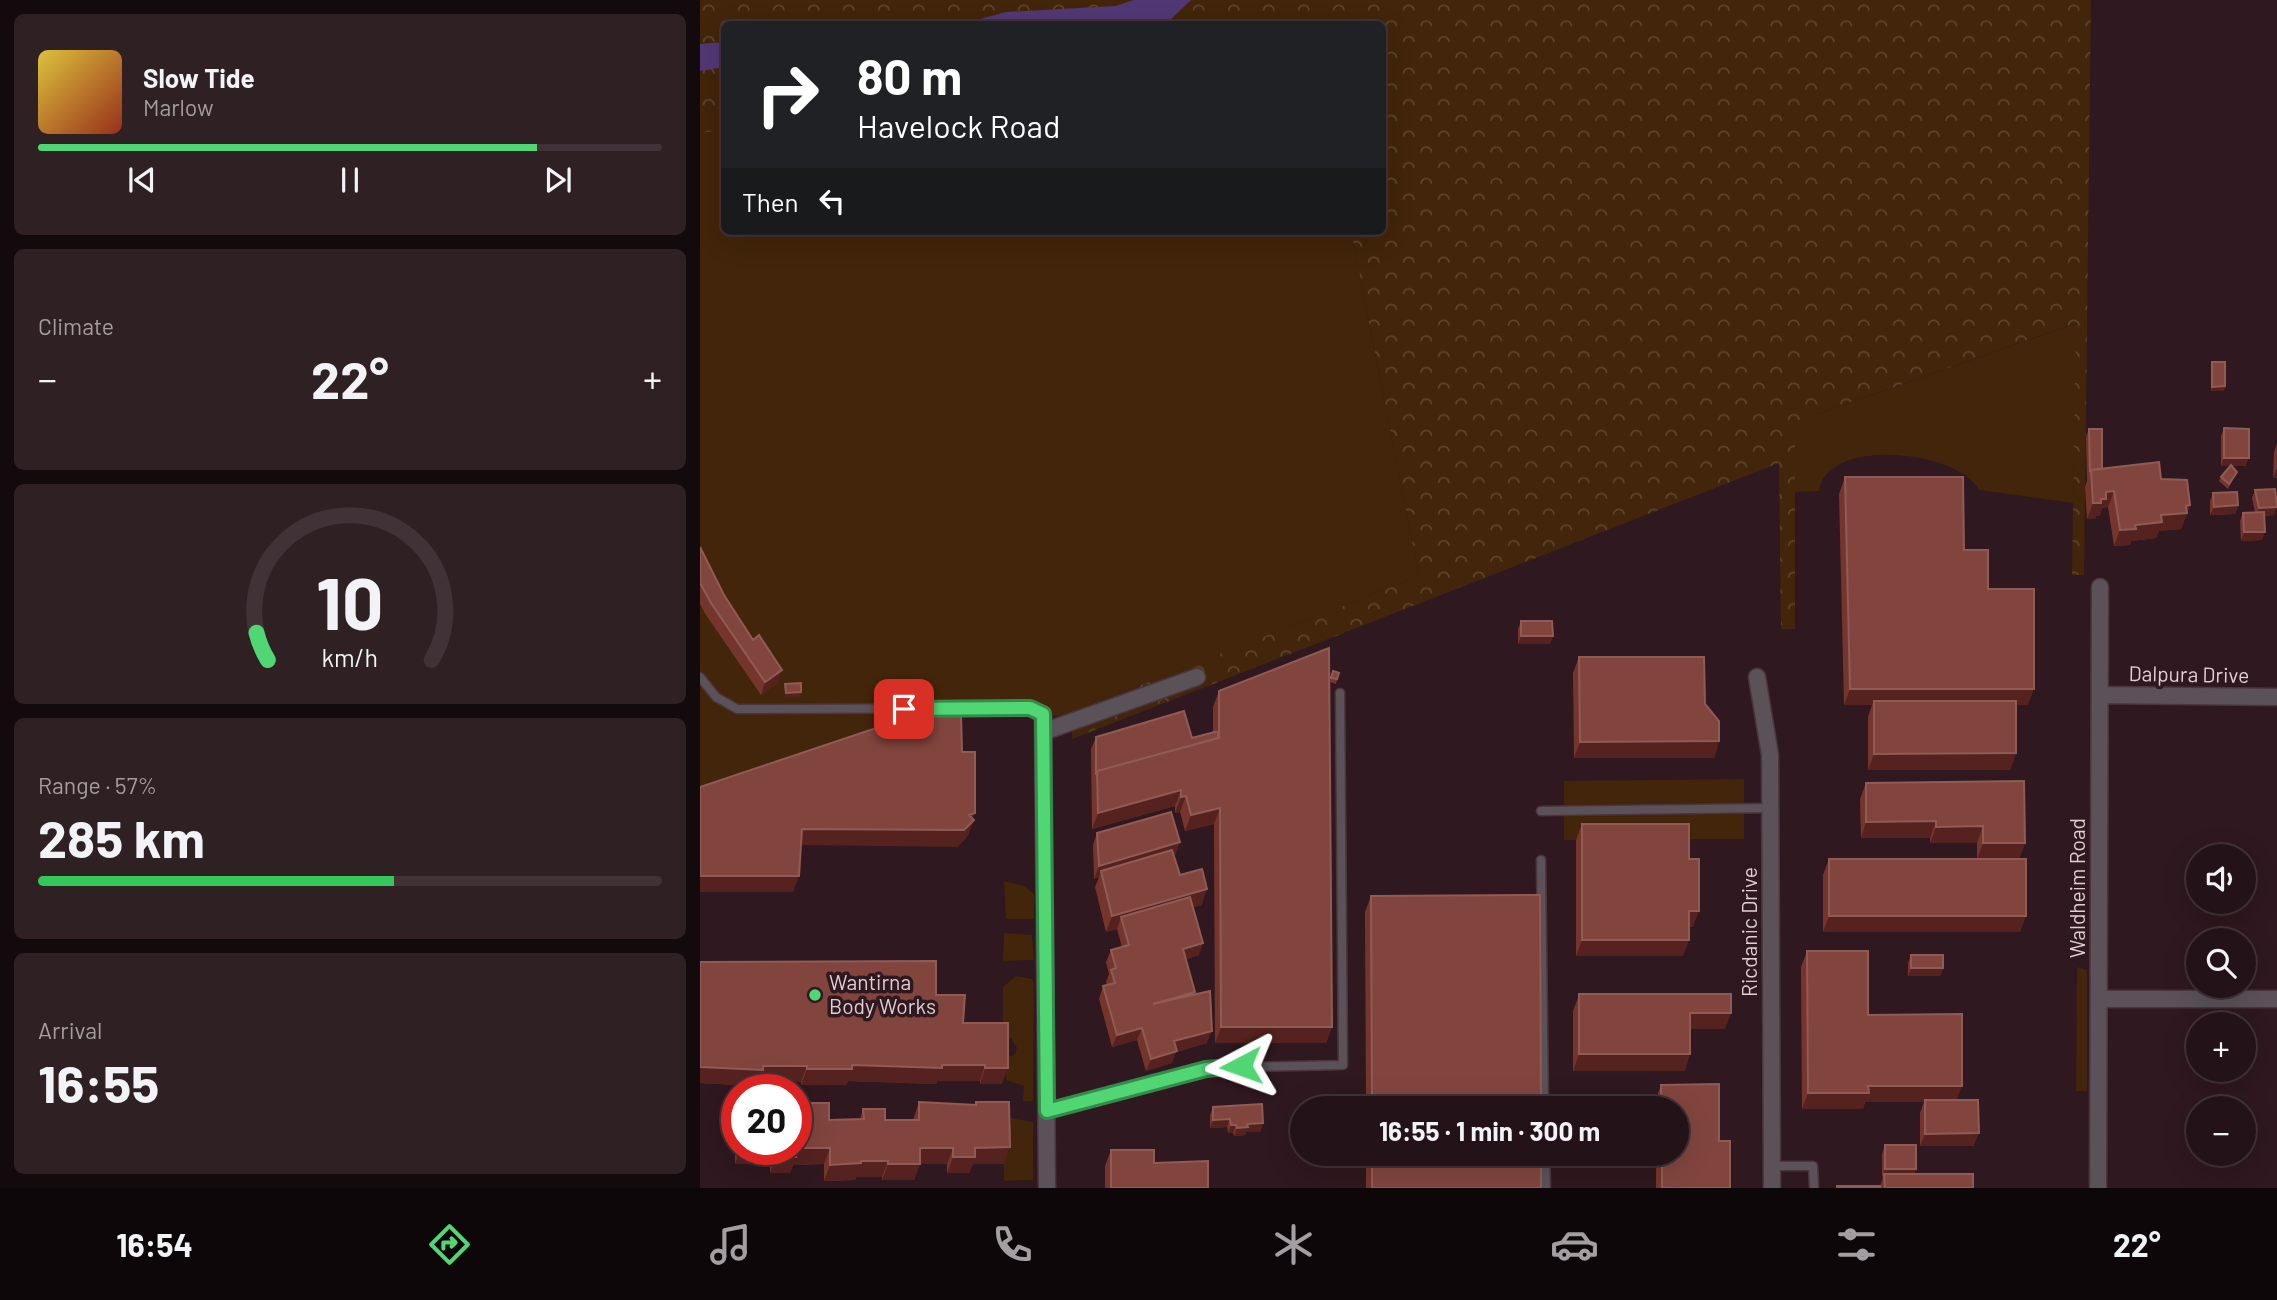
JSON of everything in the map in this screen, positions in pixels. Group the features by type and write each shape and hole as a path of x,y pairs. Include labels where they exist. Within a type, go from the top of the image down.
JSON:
{"street":[{"name":"Waldheim Road","path":"2098,1188 2100,587"},
{"path":"1047,1188 1043,724 1197,677"},
{"name":"Ricdanic Drive","path":"1757,677 1770,755 1772,1188"},
{"name":"Dalpura Drive","path":"2101,695 2277,697"},
{"path":"2099,999 2277,999"}],"lane":[{"path":"700,677 716,697 737,709 1030,708 1038,710 1043,724"},
{"path":"1047,1111 1206,1069 1343,1065 1340,693"},
{"path":"1541,811 1770,807"},
{"path":"1541,860 1545,1096"},
{"path":"1545,1166 1546,1188"},
{"path":"1771,1166 1813,1166 1814,1188"}],"green space":[{"path":"700,0 2091,0 2084,575 2072,575 2076,323 1795,422 1795,629 1781,629 1779,463 1072,739 1072,712 1419,576 1352,235 1386,235 1386,21 721,21 721,130 700,133"},
{"path":"721,130 721,235 1352,235 1419,576 1062,716 946,714 700,796 700,133"},
{"path":"2077,323 2073,503 1979,490 1966,476 1946,465 1921,458 1893,455 1867,456 1844,462 1827,474 1819,491 1795,492 1795,422"},
{"path":"1744,779 1744,839 1564,840 1564,781"},
{"path":"1004,881 1024,886 1034,894 1034,919 1006,919"},
{"path":"1004,933 1032,935 1034,960 1003,961"},
{"path":"2077,967 2087,970 2087,1091 2076,1091"},
{"path":"1016,976 1032,979 1034,984 1033,1101 1023,1101 1024,1086 1006,1080 1006,1057 1014,1055 1017,1048 1011,1038 1003,1036 1003,987"},
{"path":"1011,1118 1033,1122 1033,1180 1004,1181 1003,1123 1011,1123"}],"shaded area":[{"path":"1134,0 1191,0 1169,21 973,21 1006,12 1115,6"},
{"path":"721,42 721,68 700,71 700,44"}],"building":[{"path":"2212,362 2225,362 2225,386 2212,387"},
{"path":"2224,428 2249,429 2249,458 2224,458"},
{"path":"2089,429 2102,429 2102,469 2090,472"},
{"path":"2159,462 2161,479 2187,480 2190,505 2186,506 2187,513 2161,515 2162,522 2135,525 2136,529 2120,530 2114,491 2106,492 2106,499 2101,499 2101,503 2093,503 2091,470"},
{"path":"2231,465 2237,472 2229,484 2221,477"},
{"path":"1845,477 1963,477 1964,550 1988,550 1988,589 2034,589 2034,689 1850,689"},
{"path":"2275,489 2277,507 2259,508 2255,490"},
{"path":"2237,492 2238,505 2214,507 2213,493"},
{"path":"2264,512 2265,532 2244,532 2243,513"},
{"path":"700,547 724,595 753,640 759,635 782,670 765,682 700,583"},
{"path":"1521,621 1552,621 1553,636 1521,636"},
{"path":"1329,648 1332,1027 1221,1027 1220,808 1191,815 1186,796 1181,797 1181,790 1098,813 1097,771 1219,738 1219,691"},
{"path":"1579,657 1704,657 1705,704 1719,721 1719,741 1580,742"},
{"path":"1333,671 1339,673 1337,679 1331,678"},
{"path":"801,683 801,692 786,693 785,684"},
{"path":"1874,701 2016,701 2016,753 1874,754"},
{"path":"1184,711 1192,738 1218,731 1218,738 1097,771 1096,775 1096,737"},
{"path":"918,714 961,714 962,752 975,752 975,813 969,815 974,820 964,830 802,829 799,876 700,876 700,787"},
{"path":"2024,781 2025,843 1983,843 1983,826 1936,827 1936,821 1866,822 1866,783"},
{"path":"1171,812 1180,842 1099,866 1097,833"},
{"path":"1582,824 1689,824 1689,859 1699,859 1699,911 1689,911 1689,940 1582,940"},
{"path":"1172,850 1180,875 1202,869 1207,889 1112,916 1101,871"},
{"path":"1829,859 2026,859 2026,916 1829,916"},
{"path":"1540,895 1541,1096 1372,1096 1371,896"},
{"path":"1190,897 1203,943 1183,949 1195,992 1153,1004 1210,991 1212,1031 1174,1041 1177,1051 1151,1059 1142,1028 1117,1035 1103,986 1115,983 1111,970 1116,968 1111,950 1129,945 1121,917"},
{"path":"1807,951 1868,951 1868,1015 1962,1014 1962,1086 1868,1086 1869,1093 1808,1093"},
{"path":"1911,955 1943,955 1943,968 1911,968"},
{"path":"936,961 936,995 965,995 963,1023 1008,1023 1008,1068 985,1068 985,1065 942,1065 942,1068 852,1065 852,1069 763,1066 763,1070 700,1067 700,962"},
{"path":"1579,994 1731,994 1731,1013 1690,1013 1690,1054 1579,1054"},
{"path":"1719,1084 1719,1141 1730,1141 1730,1188 1662,1188 1662,1166 1689,1166 1689,1096 1661,1096 1661,1085"},
{"path":"1925,1100 1978,1100 1979,1133 1925,1134"},
{"path":"919,1102 976,1105 976,1102 1009,1102 1010,1147 975,1148 975,1157 953,1157 953,1148 920,1148 920,1164 861,1161 830,1165 830,1148 812,1148 812,1103 829,1103 829,1120 864,1119 863,1109 885,1109 885,1120 919,1120"},
{"path":"1262,1104 1263,1123 1237,1128 1236,1125 1231,1125 1230,1119 1213,1120 1213,1107"},
{"path":"1885,1145 1916,1145 1916,1169 1885,1169"},
{"path":"1111,1150 1154,1150 1154,1163 1208,1161 1208,1188 1111,1188"},
{"path":"1372,1166 1541,1166 1541,1188 1372,1188"},
{"path":"1884,1174 1973,1174 1973,1188 1885,1188"},
{"path":"1880,1186 1880,1188 1837,1188"}],"place":[{"name":"Wantirna Body Works","path":"815,995"}],"route":[{"path":"904,709 1035,708 1043,714 1047,1111 1206,1069 1241,1066"}]}
